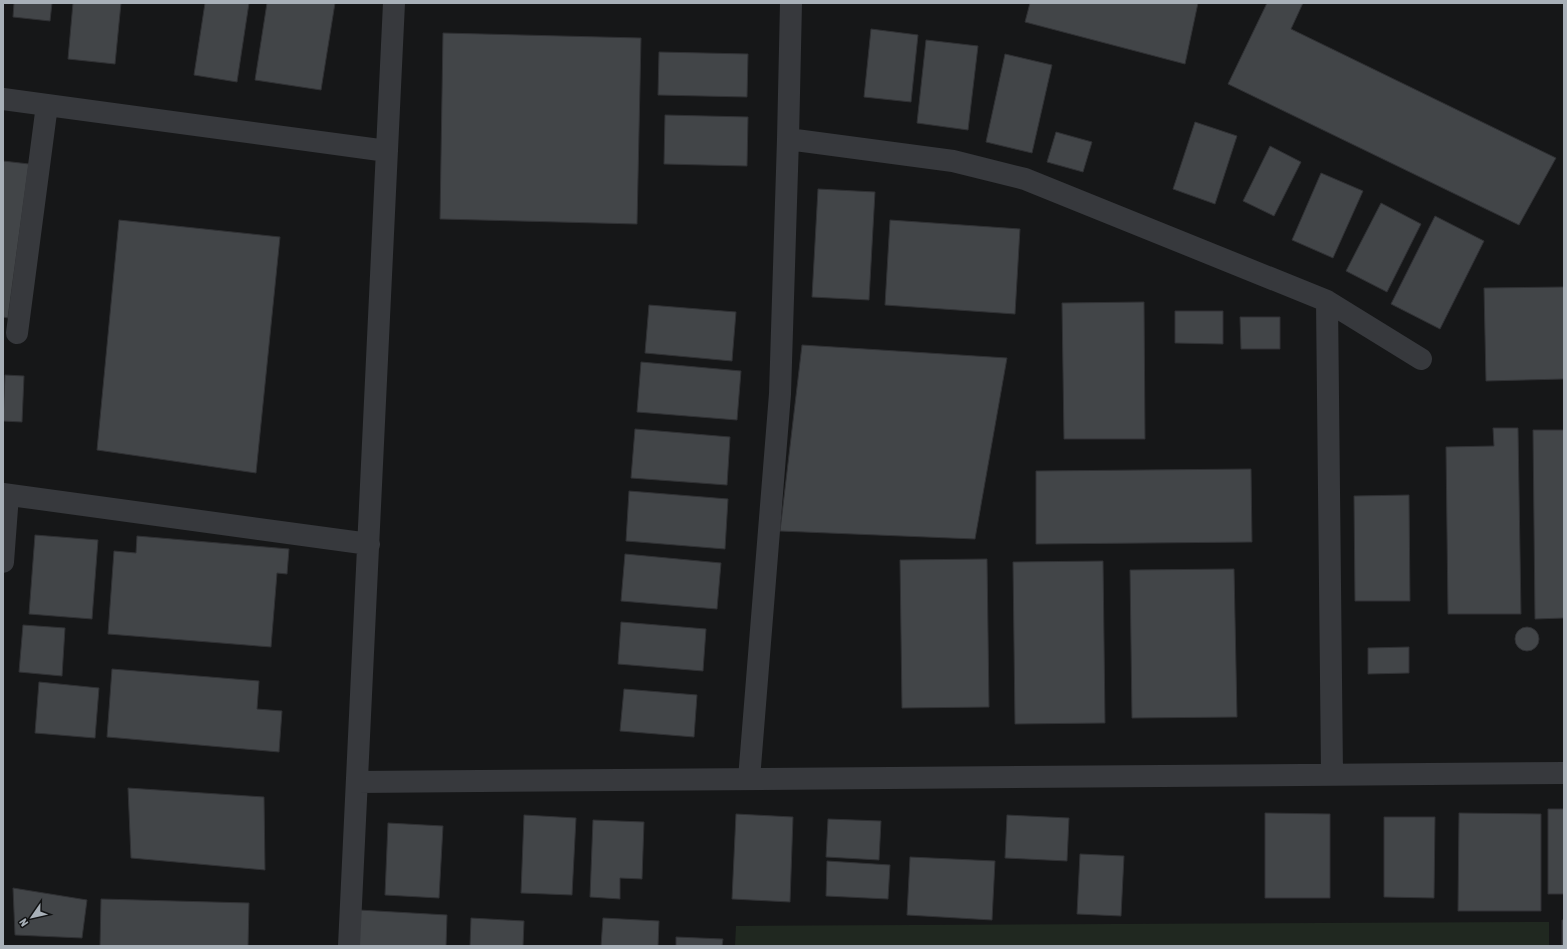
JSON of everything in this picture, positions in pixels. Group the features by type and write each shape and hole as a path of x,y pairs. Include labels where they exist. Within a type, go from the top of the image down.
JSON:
{"street":[{"path":"349,946 394,3"},
{"path":"749,779 780,394 791,3"},
{"path":"3,99 387,151"},
{"path":"17,333 47,105"},
{"path":"788,139 953,161 1025,179 1327,301 1420,359"},
{"path":"1327,301 1332,774"},
{"path":"3,562 6,495 369,544"},
{"path":"357,782 1564,772"}],"shaded area":[{"path":"1549,922 1549,946 735,946 736,926"}],"building":[{"path":"14,3 52,3 50,21 13,17"},
{"path":"73,3 121,3 115,64 68,59"},
{"path":"205,3 249,3 237,82 194,75"},
{"path":"267,3 335,3 321,90 255,80"},
{"path":"1030,3 1198,3 1185,64 1025,22"},
{"path":"1267,3 1303,3 1291,29 1556,158 1519,225 1228,84"},
{"path":"871,29 918,35 911,102 864,97"},
{"path":"443,33 641,38 637,224 440,219"},
{"path":"926,40 978,46 968,130 917,123"},
{"path":"659,52 748,54 747,97 658,95"},
{"path":"1005,54 1052,65 1032,153 986,142"},
{"path":"665,115 748,117 747,166 664,164"},
{"path":"1195,122 1237,136 1215,204 1173,189"},
{"path":"1056,132 1092,142 1083,172 1047,162"},
{"path":"1270,146 1301,162 1274,216 1243,201"},
{"path":"3,161 29,164 8,318 3,317"},
{"path":"1321,173 1363,191 1333,258 1292,240"},
{"path":"818,189 875,192 869,300 812,297"},
{"path":"1381,203 1421,224 1387,292 1346,271"},
{"path":"1435,216 1484,241 1440,329 1391,304"},
{"path":"119,220 280,237 256,473 97,450"},
{"path":"890,220 1020,229 1015,314 885,305"},
{"path":"1564,287 1564,379 1486,381 1484,288"},
{"path":"1144,302 1145,439 1064,439 1062,303"},
{"path":"649,305 736,312 732,361 645,353"},
{"path":"1175,311 1223,311 1223,344 1175,343"},
{"path":"1240,317 1280,317 1280,349 1241,349"},
{"path":"802,345 1007,358 975,539 780,531"},
{"path":"641,362 741,371 737,420 637,412"},
{"path":"5,375 24,376 22,422 3,421"},
{"path":"1493,428 1518,428 1521,614 1448,614 1446,447 1494,446"},
{"path":"635,429 730,437 727,485 631,478"},
{"path":"1533,430 1564,430 1564,618 1535,619"},
{"path":"1251,469 1252,542 1036,544 1036,471"},
{"path":"629,491 728,499 725,549 626,541"},
{"path":"1409,495 1410,601 1355,601 1354,496"},
{"path":"35,535 98,540 92,619 29,614"},
{"path":"137,536 289,549 287,574 277,573 271,647 108,634 114,551 136,553"},
{"path":"625,554 721,563 717,609 621,601"},
{"path":"987,559 989,707 902,708 900,560"},
{"path":"1103,561 1105,723 1015,724 1013,562"},
{"path":"1234,569 1237,717 1132,718 1130,570"},
{"path":"621,622 706,629 703,671 618,664"},
{"path":"23,625 65,628 62,676 19,672"},
{"path":"1527,627 1535,631 1539,639 1535,647 1527,651 1519,647 1515,639 1519,631"},
{"path":"1409,647 1409,673 1368,674 1368,648"},
{"path":"112,669 259,681 257,709 282,711 279,752 107,737"},
{"path":"39,682 99,688 95,738 35,733"},
{"path":"624,689 697,695 694,737 620,731"},
{"path":"128,788 264,797 265,870 131,858"},
{"path":"1548,809 1564,809 1564,894 1548,894"},
{"path":"1265,813 1330,814 1330,898 1265,898"},
{"path":"1459,813 1541,814 1541,911 1458,911"},
{"path":"736,814 793,817 790,902 732,899"},
{"path":"524,815 576,818 572,895 521,893"},
{"path":"1007,815 1069,818 1067,861 1005,858"},
{"path":"1384,817 1435,817 1434,898 1384,897"},
{"path":"828,819 881,821 879,860 826,857"},
{"path":"593,820 644,822 642,879 620,878 620,899 590,897"},
{"path":"388,823 443,826 439,898 385,895"},
{"path":"1080,854 1124,856 1121,916 1077,914"},
{"path":"910,857 995,861 992,920 907,915"},
{"path":"827,861 890,865 888,899 826,896"},
{"path":"13,888 87,900 82,938 15,935"},
{"path":"101,899 249,903 248,946 100,946"},
{"path":"359,910 447,915 446,946 357,946"},
{"path":"471,918 524,921 523,946 470,946"},
{"path":"603,918 659,921 658,946 601,946"},
{"path":"1562,920 1564,920 1564,946 1562,946"},
{"path":"676,937 723,939 722,946 676,946"}]}
